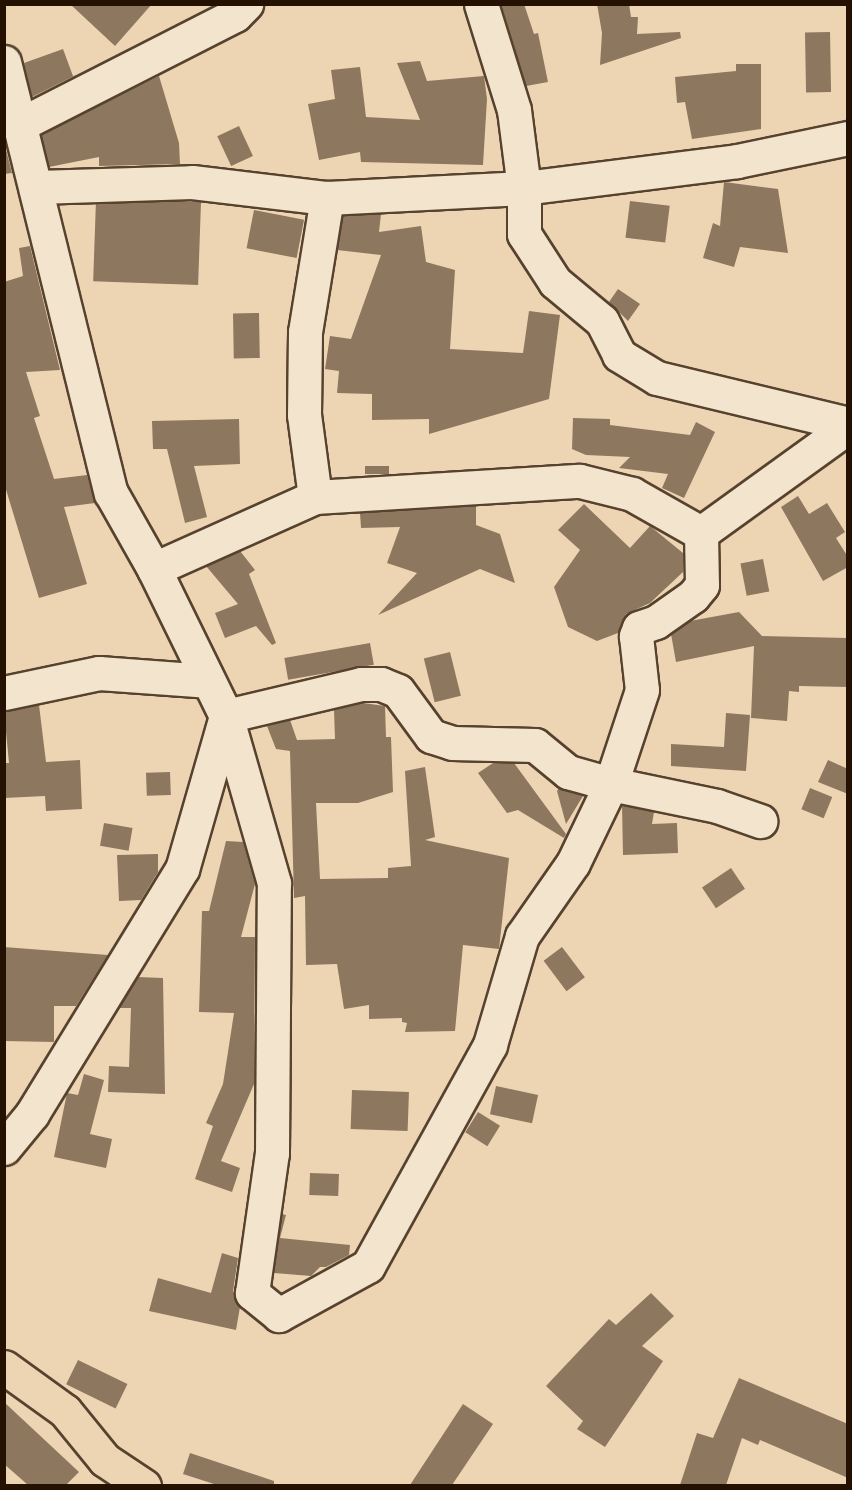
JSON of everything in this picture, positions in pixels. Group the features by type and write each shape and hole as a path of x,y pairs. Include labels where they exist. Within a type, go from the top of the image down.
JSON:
{"main road":[{"path":"4,1367 65,1411 105,1460 144,1485"}],"street":[{"path":"21,124 235,15 246,4"},
{"path":"481,4 514,110 524,188 524,234 555,282 602,321 620,355 657,378 848,425"},
{"path":"4,62 37,187 111,493 154,569 226,716 274,883 272,1153 252,1293 279,1315 368,1266 490,1045 522,936 573,863 611,784 642,690 636,636 639,628 656,622 693,597 702,585 701,533"},
{"path":"37,187 192,182 327,198 524,188 737,161 848,138"},
{"path":"315,497 304,415 304,332 327,198"},
{"path":"701,533 848,425"},
{"path":"154,569 315,497 580,481 632,494 701,533"},
{"path":"4,693 99,673 207,681"},
{"path":"226,716 361,684 381,684 398,691 431,736 452,743 535,745 568,772 611,784 717,806 760,821"},
{"path":"4,1148 32,1114 182,869 226,716"}],"building":[{"path":"70,4 152,4 115,46"},
{"path":"501,4 524,4 534,34 538,33 548,82 526,86"},
{"path":"597,4 629,4 631,17 638,17 637,34 680,32 681,38 600,65 602,33"},
{"path":"805,32 830,32 831,92 806,92"},
{"path":"63,49 73,76 76,75 32,97 24,63"},
{"path":"420,61 427,81 484,76 487,99 483,165 361,162 360,152 319,160 308,104 335,99 331,70 360,67 366,117 420,120 397,63"},
{"path":"736,64 761,64 761,129 692,139 685,102 677,103 675,77 736,71"},
{"path":"159,76 179,143 180,164 99,166 99,157 49,167 41,135"},
{"path":"239,126 253,156 231,166 217,136"},
{"path":"4,142 12,173 4,174"},
{"path":"724,182 778,189 788,253 740,247 734,267 703,258 713,223 720,226"},
{"path":"96,198 201,202 198,285 93,281"},
{"path":"630,201 670,206 665,243 625,238"},
{"path":"254,210 304,220 297,258 247,248"},
{"path":"381,214 379,232 421,226 426,262 455,270 450,349 523,353 529,311 560,315 549,399 429,434 429,419 372,420 372,394 337,393 339,371 325,369 330,336 351,339 381,255 337,250 343,216"},
{"path":"30,246 60,370 26,372 40,416 34,418 54,479 87,475 95,503 64,507 87,584 39,598 4,483 4,282 23,276 19,248"},
{"path":"618,289 640,304 628,321 609,302"},
{"path":"233,313 259,313 260,358 234,358"},
{"path":"573,418 610,419 610,425 690,435 696,422 715,432 684,498 662,488 668,474 619,468 630,457 586,455 572,449"},
{"path":"239,419 240,464 194,466 207,517 185,523 167,449 153,449 152,421"},
{"path":"365,466 389,466 389,474 365,474"},
{"path":"798,496 809,514 827,503 845,532 836,538 848,557 848,567 823,581 781,507"},
{"path":"584,504 630,548 650,526 683,553 683,572 650,603 626,614 618,633 597,641 568,627 554,587 580,550 558,530"},
{"path":"476,506 476,525 500,534 515,583 480,569 378,615 417,573 387,563 400,527 361,528 360,513"},
{"path":"240,551 255,570 249,574 276,643 272,645 256,626 225,638 215,613 238,604 206,566"},
{"path":"763,559 769,591 747,596 740,563"},
{"path":"739,612 762,636 848,638 848,687 799,686 799,692 789,691 787,721 751,718 754,646 676,662 671,634 690,621"},
{"path":"370,643 374,665 288,680 284,658"},
{"path":"450,652 461,696 435,702 424,659"},
{"path":"363,703 385,706 386,737 391,737 393,792 358,803 316,803 320,879 388,878 388,868 411,866 405,771 425,767 435,837 425,840 509,858 499,949 463,945 455,1031 405,1032 407,1023 402,1022 402,1018 369,1019 369,1005 344,1009 337,964 306,965 305,896 294,898 290,751 276,749 267,726 290,720 297,740 335,739 334,710"},
{"path":"39,705 46,762 80,760 82,809 46,811 45,796 4,798 4,763 9,763 4,711"},
{"path":"726,713 750,715 746,771 671,766 671,744 724,747"},
{"path":"828,760 848,769 848,794 818,782"},
{"path":"493,763 514,763 566,834 564,838 518,810 507,813 478,773"},
{"path":"170,772 171,795 147,796 146,773"},
{"path":"559,788 583,796 566,824 557,791"},
{"path":"810,788 832,797 824,818 801,809"},
{"path":"622,805 654,812 652,824 677,823 678,853 623,855"},
{"path":"104,823 133,828 129,851 100,846"},
{"path":"226,841 243,842 255,884 241,937 255,937 254,1084 221,1161 240,1168 232,1192 195,1179 213,1126 206,1123 223,1084 234,1013 199,1012 202,911 209,911"},
{"path":"158,854 158,872 141,900 119,901 117,855"},
{"path":"731,868 745,889 716,908 702,888"},
{"path":"4,947 108,955 76,1006 54,1006 54,1042 4,1041"},
{"path":"562,947 585,977 567,991 544,961"},
{"path":"138,977 163,978 165,1094 108,1092 109,1066 129,1067 131,1008 119,1008"},
{"path":"84,1074 104,1080 90,1134 112,1139 106,1168 54,1157 67,1093 78,1095"},
{"path":"496,1086 538,1095 532,1123 490,1114"},
{"path":"352,1090 409,1092 408,1131 351,1129"},
{"path":"478,1112 500,1126 487,1146 465,1132"},
{"path":"310,1173 339,1174 338,1196 309,1195"},
{"path":"282,1214 286,1215 280,1238 350,1245 349,1255 326,1267 320,1267 311,1276 274,1273"},
{"path":"222,1253 238,1258 233,1291 240,1307 236,1330 149,1311 158,1278 211,1293"},
{"path":"651,1293 674,1316 642,1346 663,1361 605,1447 577,1429 583,1421 546,1386 609,1319 616,1325"},
{"path":"78,1360 127,1384 116,1408 66,1384"},
{"path":"739,1378 848,1424 848,1478 760,1440 758,1445 742,1438 726,1485 680,1485 697,1433 713,1438"},
{"path":"4,1402 79,1472 66,1485 28,1485 4,1464"},
{"path":"463,1404 493,1424 452,1485 410,1485"},
{"path":"190,1453 274,1481 274,1485 217,1485 183,1474"}]}
